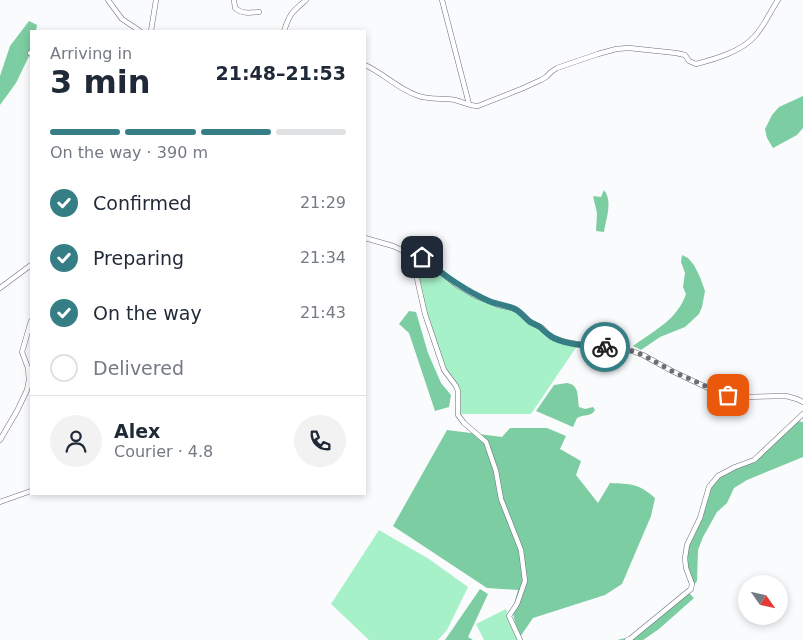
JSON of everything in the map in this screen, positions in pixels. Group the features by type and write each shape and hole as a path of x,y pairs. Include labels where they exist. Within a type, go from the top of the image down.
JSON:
{"street":[{"path":"108,0 122,19 138,30"},
{"path":"151,30 156,0"},
{"path":"234,0 235,8 240,12 259,12"},
{"path":"442,0 468,104"},
{"path":"366,66 417,96 431,99 453,99 474,106 482,105 540,80 557,68 616,49 628,48 676,53 685,55 689,61 696,64 720,57 743,46 754,37 778,0"},
{"path":"284,30 292,11 302,1"},
{"path":"252,6 252,13"},
{"path":"128,30 129,24"},
{"path":"366,238 402,249 408,253 413,261 425,314 444,370 458,391 458,415 486,442 496,470 501,499 521,550 524,581 518,604 510,616 520,640"},
{"path":"408,253 415,253 422,257 457,285 476,296 518,311 551,337 589,346 632,351 672,371 728,395 742,397 786,396 803,402"},
{"path":"0,288 30,266"},
{"path":"0,440 27,390 29,380 28,368 22,352 30,324"},
{"path":"627,640 691,589 692,584 686,568 685,558 687,545 700,518 709,487 718,476 754,460 803,414"},
{"path":"0,502 30,491"}],"green space":[{"path":"29,21 37,25 36,30 30,30 30,54 16,83 0,105 0,76 10,46"},
{"path":"803,96 803,128 797,135 773,148 767,138 765,129 772,115 779,107"},
{"path":"604,190 607,194 608,205 604,232 596,231 597,213 593,196 601,197"},
{"path":"411,254 421,258 474,297 496,307 511,309 517,312 539,329 548,339 577,346 531,414 460,414 459,391 446,369 435,338 415,261"},
{"path":"682,255 688,258 694,265 705,291 699,314 685,327 660,337 641,350 633,346 671,318 686,294 683,287 685,273 681,262"},
{"path":"409,311 416,312 428,353 441,383 451,395 449,407 435,411 409,333 399,324"},
{"path":"567,383 576,389 579,407 585,409 593,407 595,410 591,414 577,418 573,427 536,411 554,385"},
{"path":"796,421 803,422 803,457 747,480 734,488 727,503 717,512 703,537 698,550 697,581 693,586 687,572 687,548 710,487 718,476 756,460"},
{"path":"510,428 547,428 566,436 560,449 581,461 576,475 598,503 610,483 634,485 644,489 655,498 651,516 622,584 605,595 533,618 520,637 513,614 518,590 487,588 393,526 447,430 502,437"},
{"path":"379,530 429,559 468,587 447,630 438,640 369,640 331,604"},
{"path":"480,589 488,594 468,637 473,640 445,640"},
{"path":"688,592 694,598 659,629 643,640 617,640 630,637"},
{"path":"506,609 518,640 484,640 476,624"}],"way so far":[{"path":"605,347 632,351 643,355 672,371 728,395"}],"route":[{"path":"422,257 457,285 476,296 518,311 551,337 566,342 605,347"}]}
